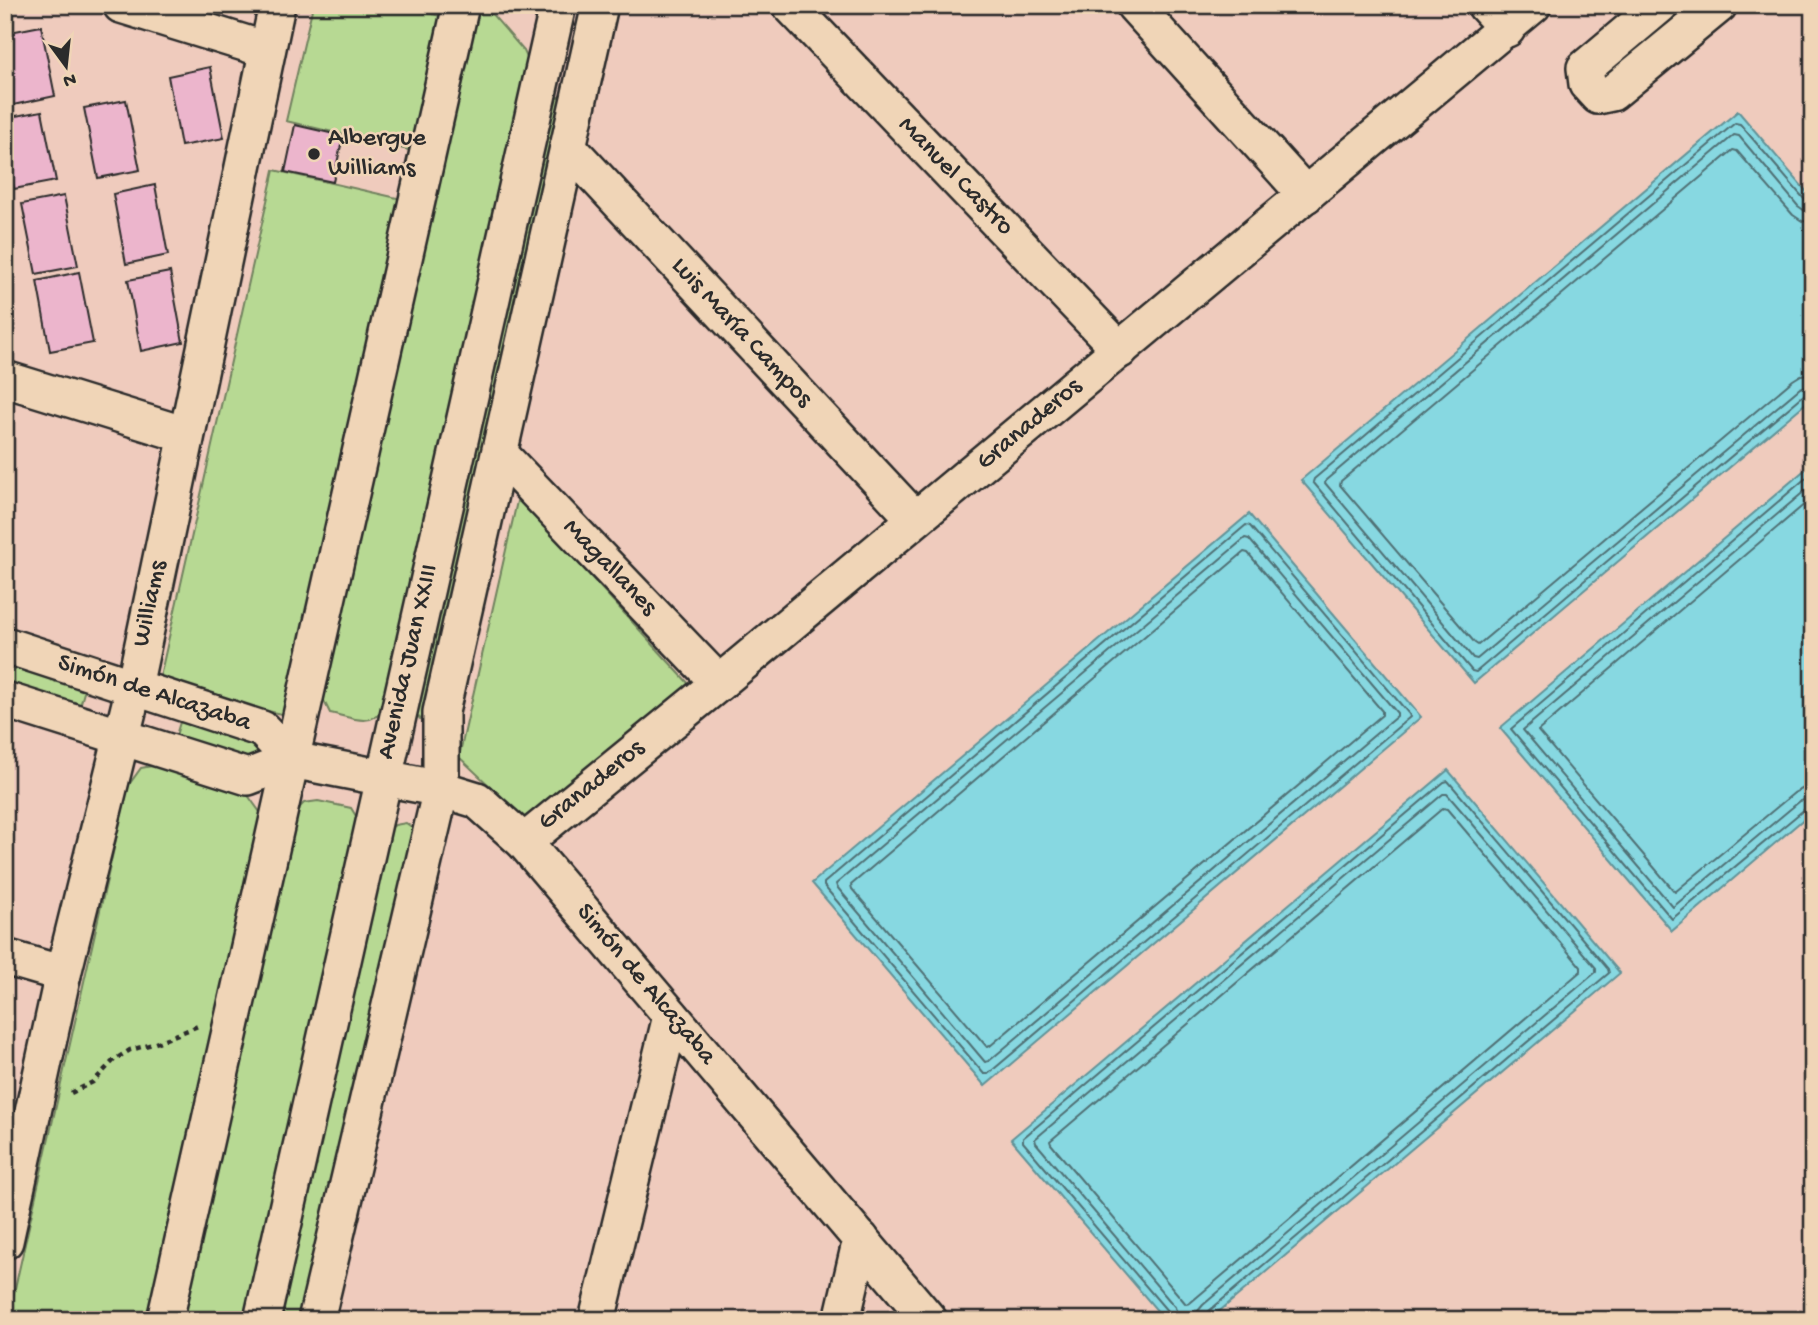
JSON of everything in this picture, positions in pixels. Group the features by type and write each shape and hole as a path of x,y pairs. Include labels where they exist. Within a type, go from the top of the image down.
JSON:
{"street":[{"path":"121,5 267,50"},
{"name":"Williams","path":"5,1241 63,974 134,687 277,5"},
{"path":"165,1320 461,5"},
{"path":"529,5 555,18 587,68"},
{"name":"Avenida Juan XXIII","path":"316,1320 441,789 441,712 600,5"},
{"name":"Manuel Castro","path":"790,5 1120,350"},
{"path":"1134,5 1306,195"},
{"name":"Granaderos","path":"524,842 1306,195 1496,17 1533,5"},
{"path":"1660,5 1586,68 1587,84 1598,96 1612,93 1719,5"},
{"name":"Avenida Juan XXIII","path":"261,1320 555,18"},
{"name":"Luis María Campos","path":"568,147 915,520"},
{"path":"5,379 186,435"},
{"name":"Magallanes","path":"500,454 719,683"},
{"name":"Simón de Alcazaba","path":"5,645 262,729 292,761"},
{"name":"Simón de Alcazaba","path":"5,700 248,777 292,761 441,789 477,800 524,842 929,1320"},
{"path":"5,957 63,974"},
{"path":"597,1320 671,1016"},
{"path":"842,1320 861,1239"}],"path":[{"path":"33,1112 93,1082 114,1060 130,1050 235,1013"}],"green space":[{"path":"313,5 394,5 449,18 417,152 286,121"},
{"path":"484,10 491,13 524,51 529,62 386,708 373,718 354,719 330,713 321,695 475,13"},
{"path":"560,96 565,97 427,716 420,719 416,713 553,101"},
{"path":"274,170 406,200 290,716 158,686"},
{"path":"518,497 689,684 527,821 459,757"},
{"path":"5,663 85,689 80,706 5,682"},
{"path":"180,722 259,744 254,761 175,739"},
{"path":"152,766 234,787 247,794 262,815 151,1320 14,1320 11,1306 128,786 141,768"},
{"path":"318,801 351,808 358,828 247,1320 180,1320 295,812 304,803"},
{"path":"406,823 413,828 416,838 304,1320 277,1320 388,830 395,825"}],"water":[{"path":"1738,111 1813,199 1813,397 1474,683 1301,480"},
{"path":"1813,463 1813,811 1672,931 1500,728"},
{"path":"1249,514 1421,717 985,1086 812,883"},
{"path":"1448,770 1620,973 1209,1320 1165,1320 1011,1139"}],"building":[{"path":"41,26 55,96 13,105 5,68 5,33"},
{"path":"210,67 224,138 181,146 168,76"},
{"path":"126,100 140,170 98,178 84,108"},
{"path":"42,111 56,181 14,189 5,144 5,118"},
{"name":"Albergue Williams","path":"295,125 343,136 333,182 285,172"},
{"path":"155,185 168,255 126,264 113,194"},
{"path":"64,196 78,266 36,274 22,204"},
{"path":"79,272 93,343 50,351 37,281"},
{"path":"170,272 183,342 141,351 128,280"}],"place":[{"name":"Albergue Williams","path":"314,154"}]}
